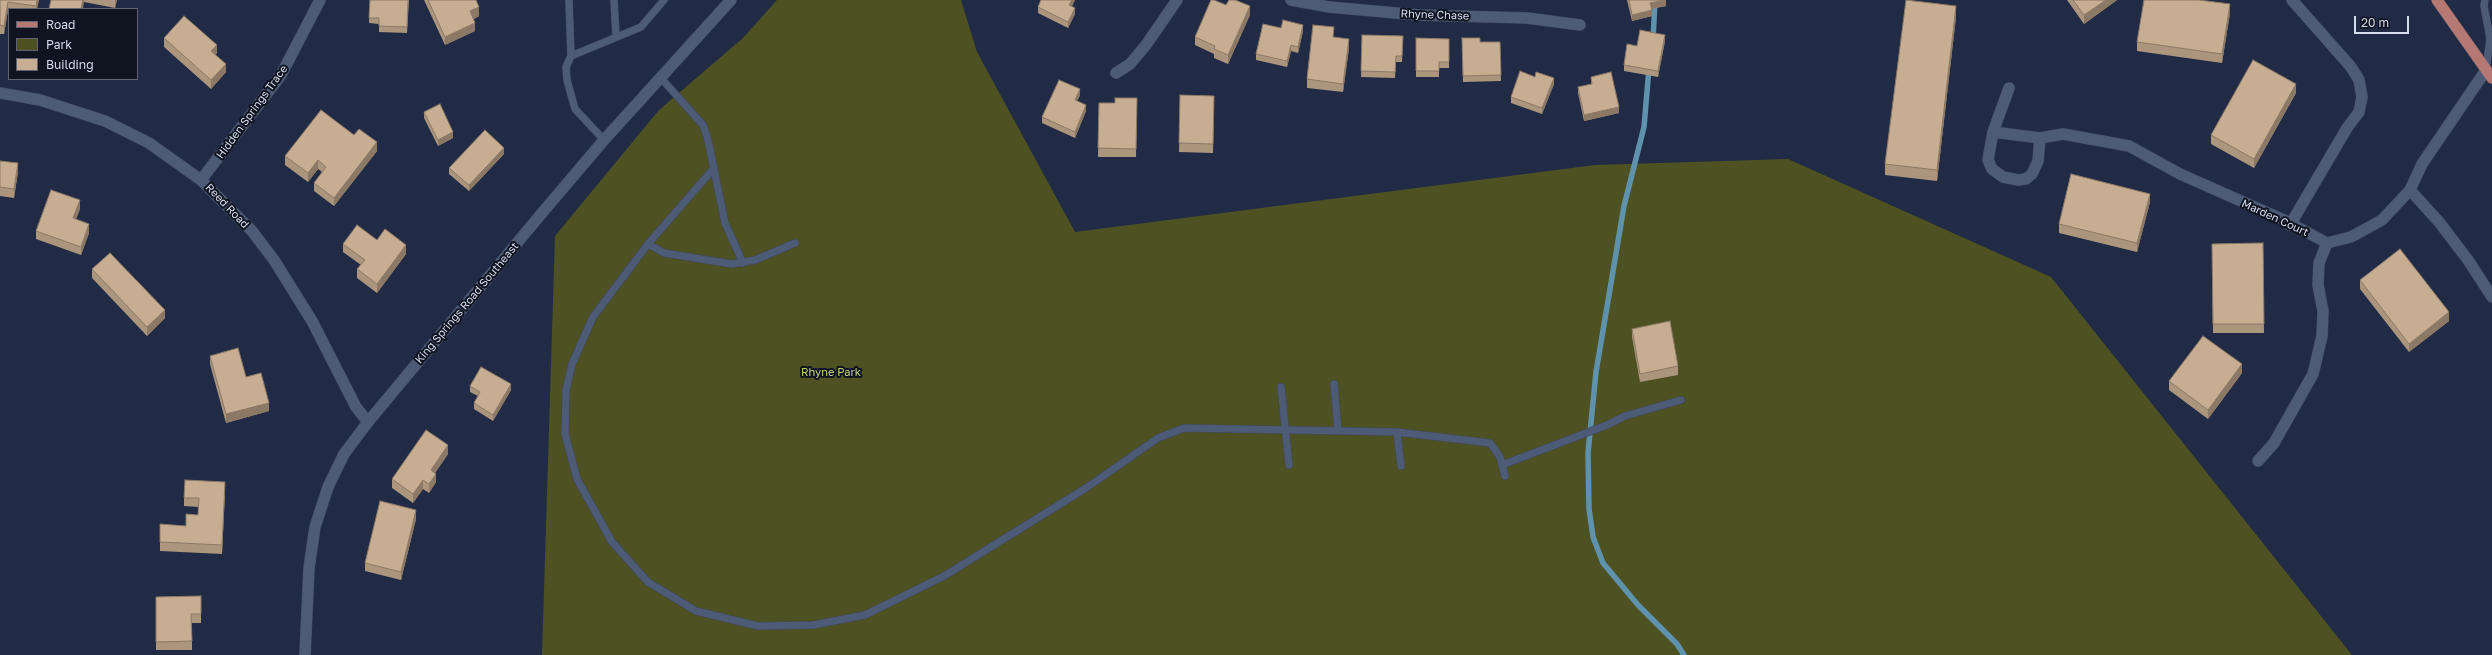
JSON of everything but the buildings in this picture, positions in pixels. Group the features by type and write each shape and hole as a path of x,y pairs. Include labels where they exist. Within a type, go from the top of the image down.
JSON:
{"main road":[{"path":"2437,0 2489,74"}],"street":[{"name":"Hidden Springs Trace","path":"202,180 281,75 320,0"},
{"name":"King Springs Road Southeast","path":"304,655 309,568 315,527 321,504 336,469 368,422 604,140 731,0"},
{"path":"1116,73 1130,64 1146,45 1177,0"},
{"name":"Rhyne Chase","path":"1291,0 1328,7 1418,16 1527,18 1580,25"},
{"path":"2290,225 2347,128 2359,112 2362,97 2359,80 2351,67 2292,0"},
{"path":"2258,461 2274,443 2313,374 2322,336 2323,311 2318,286 2319,263 2327,243 2351,237 2382,220 2410,190 2422,164 2489,74"},
{"path":"2009,88 1992,132 1988,160 1992,169 2003,177 2018,180 2026,179 2032,174 2038,161 2040,138"},
{"name":"Reed Road","path":"0,93 47,102 105,121 149,143 202,180 252,231 274,260 309,316 356,407 368,422"},
{"name":"Marden Court","path":"1992,132 2040,138 2063,134 2129,146 2180,174 2327,243"},
{"path":"2410,190 2449,235 2492,297"}],"lane":[{"path":"614,0 616,37"},
{"path":"571,56 616,37 628,34 641,27 664,0"},
{"path":"2485,0 2484,6 2490,38 2489,74"},
{"path":"569,1 571,56 566,67 574,109 604,140"},
{"path":"660,77 702,125 714,168 725,223 743,263"},
{"path":"714,168 648,244 593,316 581,340 572,364 566,390 565,434 577,479 612,542 648,582 696,611 758,626 813,625 865,615 944,576 1086,488 1158,438 1184,428 1396,432 1490,443 1500,457 1504,476"},
{"path":"648,244 664,253 721,264 743,263 795,243"},
{"path":"1334,384 1338,430"},
{"path":"1281,387 1288,465"},
{"path":"1502,465 1570,440 1646,409 1681,400"},
{"path":"1396,432 1401,466"}],"green space":[{"name":"Rhyne Park","path":"777,0 961,0 977,52 1075,232 1595,165 1788,159 2051,277 2352,655 542,655 555,236 659,110 743,38"}],"waterway":[{"path":"1653,40 1655,0"},
{"path":"1649,68 1644,127 1624,206 1596,372 1588,453 1589,509 1593,537 1603,563 1638,605 1677,644 1684,655"}]}
